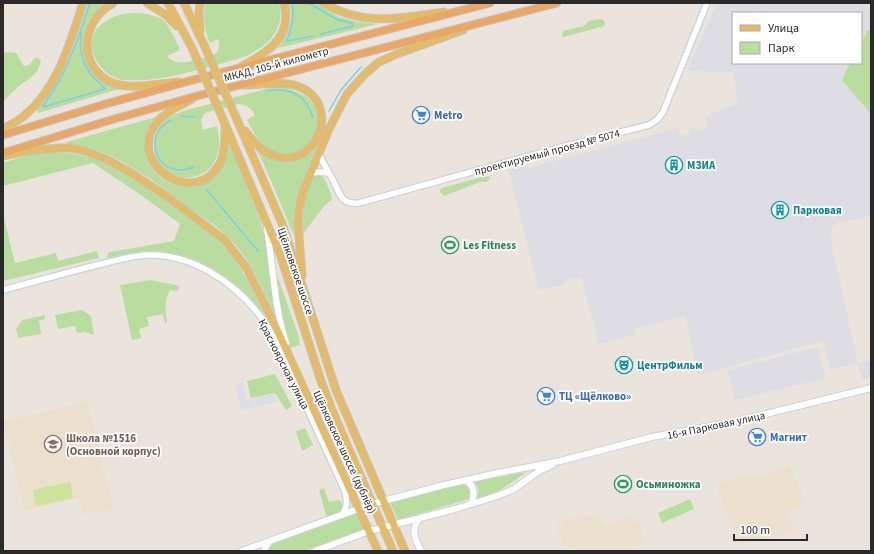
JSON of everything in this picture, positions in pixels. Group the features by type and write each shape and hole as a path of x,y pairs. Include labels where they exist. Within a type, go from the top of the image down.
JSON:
{"highway":[{"name":"МКАД, 105-й километр","path":"3,135 109,103 193,80 490,3"},
{"name":"МКАД, 105-й километр","path":"3,155 114,119 197,96 557,3"}],"main road":[{"path":"3,129 23,116 38,102 49,88 60,67 83,3"},
{"path":"113,3 97,15 90,26 88,34 87,42 89,55 99,73 113,82 129,86 193,80"},
{"path":"147,3 166,15 182,30"},
{"name":"Щёлковское шоссе","path":"168,3 192,48 266,219 295,296 325,394 393,551"},
{"name":"Щёлковское шоссе","path":"184,3 203,42 283,226 338,395 382,501 405,551"},
{"path":"200,3 199,23 203,42"},
{"path":"235,69 268,51 276,42 285,26 286,17 284,3"},
{"path":"323,3 341,13 378,19 462,10"},
{"path":"302,284 302,263 298,236 299,210 303,192 336,114 347,94 366,73 379,62 397,54 499,18"},
{"path":"238,123 265,151 287,158 309,149 318,137 322,122 319,106 304,89 289,84 239,85"},
{"path":"197,96 163,116 155,125 150,136 150,148 153,160 159,170 169,178 186,182 198,181 209,175 217,166 222,156 225,125"},
{"name":"Щёлковское шоссе (дублёр)","path":"3,155 58,148 85,151 106,158 166,196 225,240 238,255 247,269 292,362 378,551"},
{"path":"266,219 280,321 292,362"},
{"name":"16-я Парковая улица","path":"242,551 382,501 498,472 560,461 640,440 733,422 871,388"},
{"name":"16-я Парковая улица","path":"315,551 369,531 471,504 514,489 539,471 560,461"},
{"path":"466,480 474,490 474,497 471,504"},
{"path":"420,518 416,522 414,535 420,551"},
{"path":"264,551 264,548 271,540"}],"street":[{"name":"проектируемый проезд № 5074","path":"319,153 340,196 345,201 359,204 562,146 649,125 657,120 663,112 707,3"},
{"path":"310,173 328,173"},
{"name":"Красноярская улица","path":"3,290 50,277 137,256 148,255 167,256 189,262 198,265 217,277 240,295 257,313 270,333 306,406 345,491 346,508 341,515"}],"shaded area":[{"path":"717,3 871,3 871,30 867,31 862,41 862,12 732,12 732,64 850,64 842,80 871,114 871,216 839,222 833,227 830,237 858,363 871,360 871,378 863,380 857,363 830,370 823,341 698,375 685,316 633,329 634,335 599,344 581,277 565,281 563,285 539,290 508,170 527,165 528,168 678,128 680,136 691,133 690,129 695,128 697,131 708,128 705,117 738,102 733,72 687,71"},
{"path":"818,347 826,378 735,400 727,370"},
{"path":"243,382 247,400 274,394 276,402 241,410 235,384"},
{"name":"Школа №1516 (Основной корпус)","path":"88,402 113,508 83,515 79,498 24,511 3,421"},
{"path":"789,464 806,502 787,512 795,531 756,541 755,539 740,544 716,486 744,474 758,478"},
{"path":"578,515 601,518 605,527 632,515 634,522 638,521 646,542 632,548 632,551 576,551 574,548 564,546 556,524"}],"green space":[{"path":"88,3 104,3 93,14 83,38 84,51 88,63 95,73 105,82 119,89 38,113 37,109 47,98 62,73 74,45"},
{"path":"205,3 279,3 280,22 277,30 267,43 244,57 195,71 158,79 117,79 103,70 93,53 92,40 96,30 105,21 117,16 132,13 147,14 162,19 165,22 180,50 167,56 171,59 184,62 213,55 218,50 219,42 218,39 210,43 206,33 204,23"},
{"path":"289,3 315,3 339,17 359,22 378,24 278,48 289,27 291,15"},
{"path":"600,19 604,20 604,26 564,37 562,36 563,31 584,26 589,21"},
{"path":"871,30 871,114 842,80 850,64 862,64 862,41 867,31"},
{"path":"3,53 16,53 24,66 29,65 36,57 41,60 36,73 17,88 3,102"},
{"path":"278,88 300,93 313,104 318,117 316,131 308,144 296,152 282,154 266,147 257,138 247,120 255,115 247,106 239,104 205,113 201,120 203,130 217,126 219,148 213,164 203,173 190,178 176,176 164,170 156,158 154,142 155,135 162,123 172,116 193,108 266,89"},
{"path":"156,117 145,139 147,159 157,174 173,184 191,187 208,182 222,167 229,142 260,220 264,234 275,315 243,254 219,229 130,166 98,150 63,143"},
{"path":"317,146 300,190 294,223 294,236 256,149 272,159 288,161 303,157"},
{"path":"58,152 76,154 94,159 127,174 216,237 236,261 247,279 265,316 242,291 229,280 215,270 183,256 167,252 150,251 134,252 107,258 108,253 110,252 174,241 180,224 141,195 93,163 3,186 3,163 28,155"},
{"path":"314,174 323,177 328,186 332,199 325,205 302,235 304,202"},
{"path":"485,176 491,177 487,182 480,182 444,196 440,192 440,189 442,188"},
{"path":"3,214 15,263 56,253 58,261 97,251 99,258 3,281"},
{"path":"276,272 298,334 300,345 289,348 281,318"},
{"path":"151,280 180,286 177,291 170,290 168,294 166,305 167,322 165,323 163,314 147,317 149,326 139,329 141,338 132,340 120,285"},
{"path":"82,310 91,316 94,335 85,332 77,333 75,326 58,329 55,315"},
{"path":"45,315 45,319 39,321 41,334 18,338 16,329 22,320"},
{"path":"275,374 292,406 286,410 275,393 251,398 247,381"},
{"path":"305,428 313,445 302,451 296,431"},
{"path":"527,472 500,490 477,499 479,490 474,481"},
{"path":"70,482 73,498 36,506 33,490"},
{"path":"463,484 469,490 469,499 398,520 390,502"},
{"path":"324,488 329,502 339,500 343,507 340,512 327,518 319,490"},
{"path":"690,499 694,509 662,523 658,513"},
{"path":"357,512 365,529 304,551 268,551 270,545"}],"waterway":[{"path":"81,32 80,45 84,62 90,73 105,89 43,107 65,69 90,3"},
{"path":"292,3 292,22 287,40 313,36"},
{"path":"309,3 338,20 352,23 353,26"},
{"path":"321,34 353,26"},
{"path":"329,111 341,90 361,67"},
{"path":"267,91 283,90 296,94 306,103 313,118"},
{"path":"181,116 194,117"},
{"path":"171,120 161,128 156,137 155,146 157,156 163,163 171,168 182,170 194,167"},
{"path":"206,189 258,251"}],"place":[{"name":"Metro","path":"421,115"},
{"name":"МЗИА","path":"674,165"},
{"name":"Парковая","path":"780,210"},
{"name":"Les Fitness","path":"450,245"},
{"name":"ЦентрФильм","path":"624,365"},
{"name":"ТЦ «Щёлково»","path":"546,396"},
{"name":"Магнит","path":"757,437"},
{"name":"Школа №1516 (Основной корпус)","path":"53,444"},
{"name":"Осьминожка","path":"623,484"}]}
